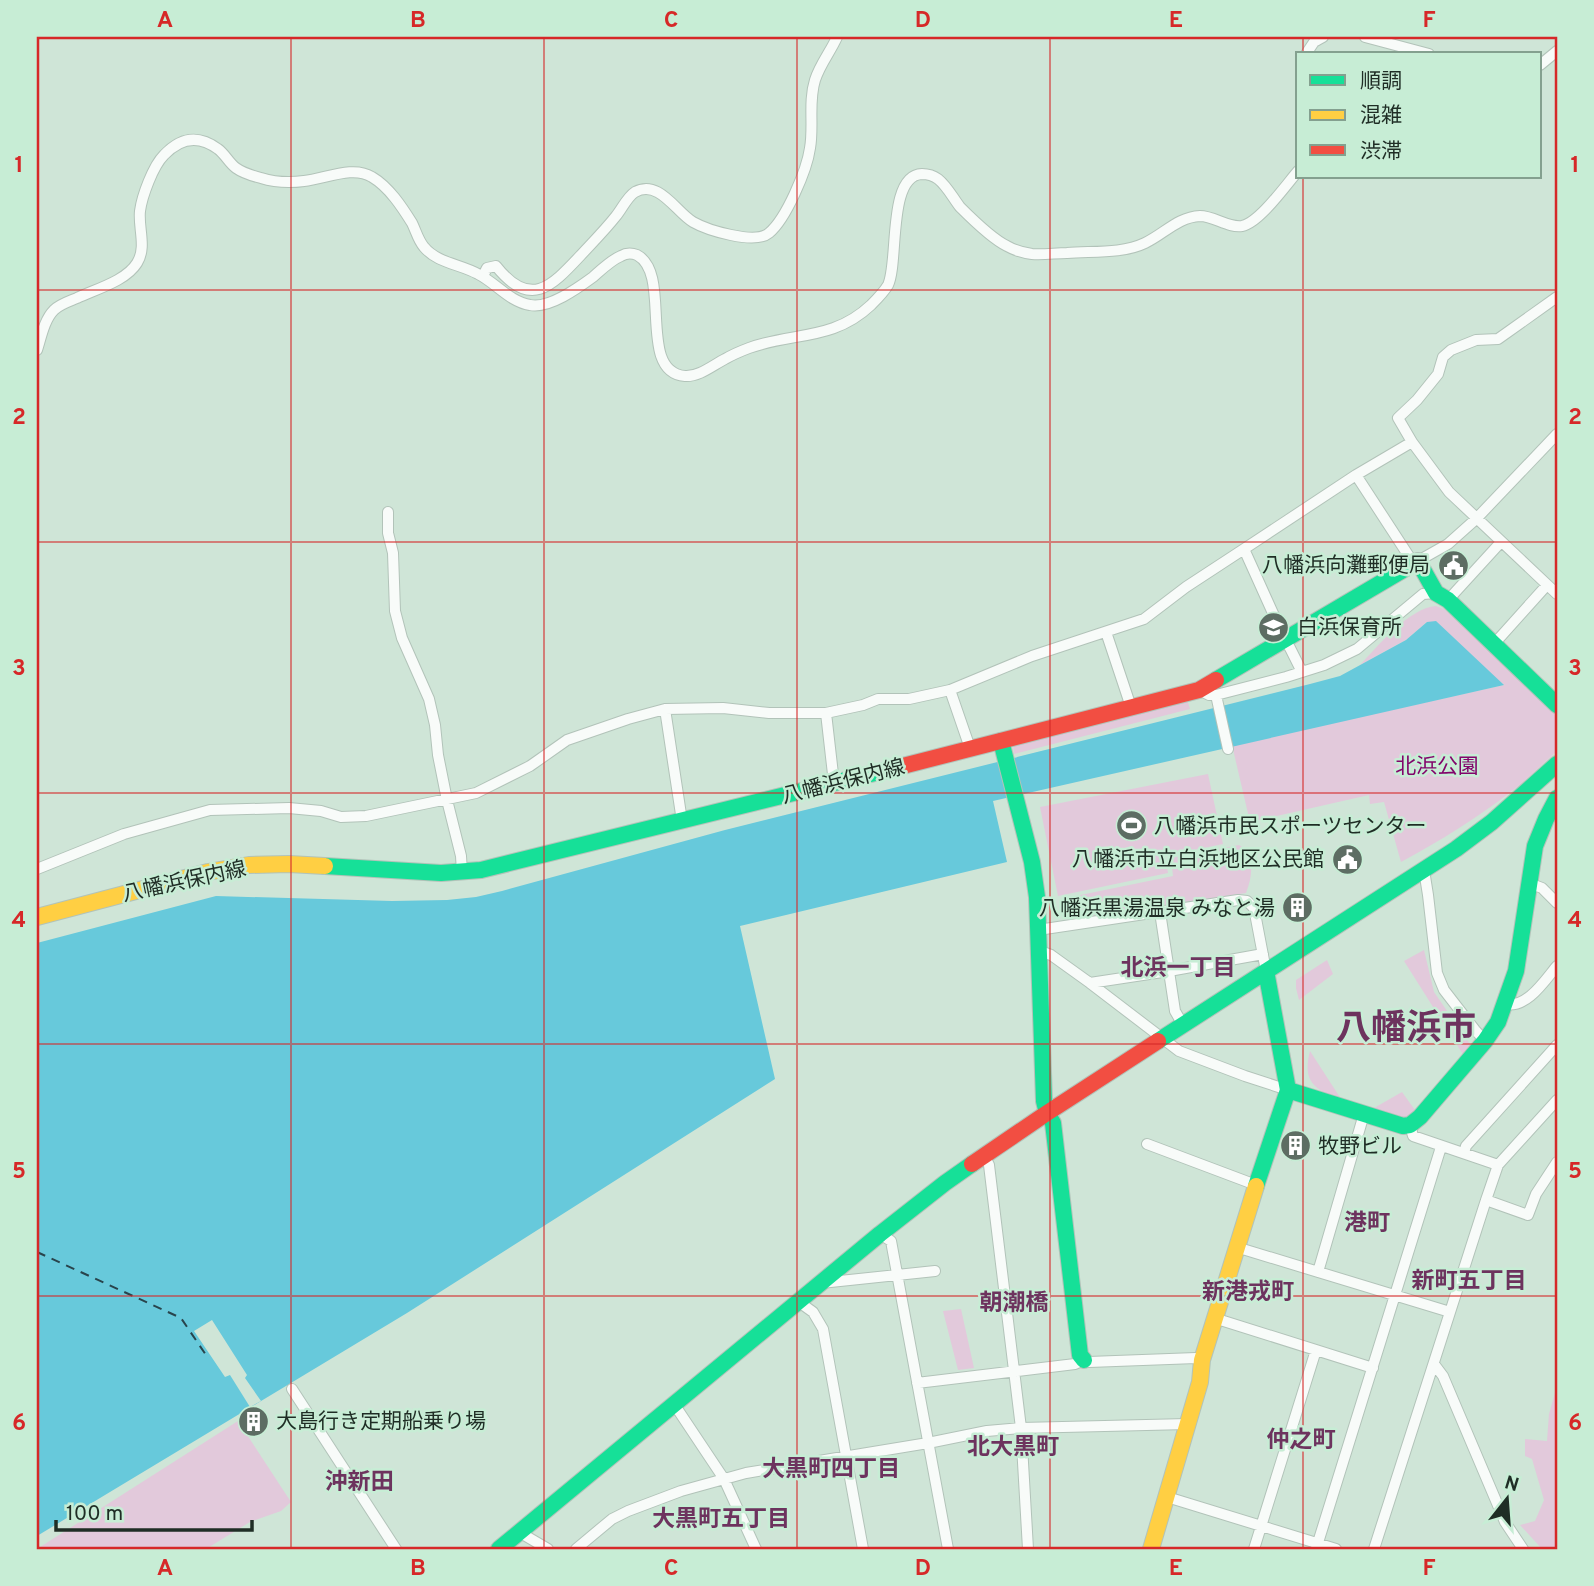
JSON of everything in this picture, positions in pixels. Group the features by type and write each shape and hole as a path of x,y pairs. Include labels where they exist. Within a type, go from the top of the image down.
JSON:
{"street":[{"path":"483,276 487,268 496,266 505,278 524,290 542,289 558,280 609,224 631,194 640,190 654,191 664,196 692,222 704,227 734,236 758,239 767,235 780,221 801,176 810,148 815,81 837,37"},
{"path":"1307,52 1314,42 1323,37"},
{"path":"1365,37 1421,52"},
{"path":"1542,63 1557,51"},
{"path":"37,350 54,310 123,276 135,267 141,254 140,214 152,173 161,157 178,143 193,139 216,147 237,168 255,177 274,181 303,182 345,173 365,172 390,192 413,225 422,245 437,259 483,276 518,301 533,306 545,305 590,279 622,255 632,253 640,256 648,267 653,284 659,352 665,366 678,375 690,377 728,356 754,346 816,334 855,320 888,284 893,265 897,208 906,183 913,176 926,174 937,179 960,206 997,240 1011,248 1034,254 1123,250 1144,244 1183,219 1203,216 1243,226 1259,216 1296,173"},
{"path":"1557,297 1498,339 1476,340 1451,350 1443,357 1438,374 1398,418 1449,492 1557,594"},
{"path":"1416,562 1448,544 1476,519 1557,434"},
{"path":"37,869 124,834 210,810 289,808 321,811 341,817 366,816 476,793 530,766 567,740 665,709 723,708 769,713 826,713 878,699 909,699 950,690 1032,656 1144,620 1186,587 1356,475 1412,442"},
{"path":"1356,475 1442,597 1557,705"},
{"path":"388,512 395,611 402,638 429,699 462,872"},
{"path":"1442,597 1501,542"},
{"path":"1244,549 1302,672"},
{"name":"八幡浜保内線","path":"37,917 208,872 249,865 289,864 441,873 481,870 970,748 1003,749 1131,707 1199,690 1416,562"},
{"path":"1494,644 1547,585"},
{"path":"1216,700 1324,665 1357,649 1423,594 1442,597"},
{"path":"1105,632 1131,707"},
{"path":"950,690 970,748"},
{"path":"1199,690 1216,700 1228,750"},
{"path":"665,709 682,821"},
{"path":"826,713 834,783"},
{"path":"1003,749 1032,862 1037,897 1044,1101 1053,1123 1080,1355 1089,1362 1196,1358 1202,1360"},
{"path":"499,1549 944,1183 1456,849 1492,822 1557,764"},
{"path":"1040,951 1090,983 1179,1051 1245,1076 1393,1124 1410,1125 1420,1117 1485,1041 1497,1022 1516,971 1535,846 1557,798"},
{"path":"1424,870 1437,973 1444,990 1485,1041"},
{"path":"1530,883 1542,888 1557,902"},
{"path":"1038,930 1238,900 1247,901 1254,908 1288,1090 1214,1318 1202,1360 1200,1382 1151,1549"},
{"path":"1160,912 1175,1011 1183,1025"},
{"path":"1090,983 1263,954"},
{"path":"1505,1004 1513,1005 1531,996 1557,965"},
{"path":"1464,1153 1466,1146 1557,1045"},
{"path":"1374,1549 1499,1165 1557,1100"},
{"path":"1318,1272 1364,1114"},
{"path":"1410,1125 1413,1136 1499,1165"},
{"path":"1147,1144 1256,1185"},
{"path":"1317,1546 1441,1147"},
{"path":"984,1156 989,1165 1021,1428 1028,1549"},
{"path":"1486,1200 1528,1215 1536,1194 1557,1162"},
{"path":"880,1234 891,1241 948,1549"},
{"path":"1236,1247 1450,1312"},
{"path":"821,1283 935,1271"},
{"path":"799,1302 813,1312 823,1329 863,1549"},
{"path":"1214,1318 1373,1368"},
{"path":"1254,1549 1316,1350"},
{"path":"917,1383 1075,1364 1084,1360"},
{"path":"1434,1364 1443,1376 1505,1522 1522,1549"},
{"path":"292,1389 396,1549"},
{"path":"674,1405 724,1479 756,1549"},
{"path":"576,1549 612,1519 628,1510 681,1491 746,1473 986,1431 1188,1424"},
{"path":"1167,1497 1317,1546 1336,1549"},
{"path":"519,1532 548,1549"}],"green space":[{"name":"北浜公園","path":"1436,606 1444,609 1555,714 1557,751 1485,811 1401,862 1384,802 1370,804 1369,795 1250,822 1232,745 1504,685 1427,622 1406,640 1360,665 1415,613"},
{"path":"1187,699 1190,709 1014,754 1013,745"},
{"name":"八幡浜市民スポーツセンター","path":"1208,774 1223,844 1165,856 1168,873 1058,896 1040,807"},
{"path":"1239,845 1248,851 1251,862 1251,877 1246,893 1064,920 1061,899 1173,876 1171,858"},
{"path":"1424,950 1434,992 1472,1047 1464,1056 1404,961"},
{"path":"1327,960 1333,974 1299,1000 1296,980"},
{"path":"1310,1051 1341,1099 1312,1083 1308,1070"},
{"path":"1402,1092 1420,1117 1410,1125 1373,1117 1374,1108"},
{"path":"961,1309 974,1368 958,1370 943,1311"},
{"path":"1557,1386 1557,1549 1542,1549 1520,1525 1535,1521 1544,1500 1532,1459 1525,1456 1525,1439 1547,1441 1549,1414"},
{"path":"238,1421 291,1502 281,1511 250,1522 206,1549 37,1549"}],"water":[{"path":"1436,621 1504,685 993,801 1007,862 740,926 775,1079 407,1313 37,1536 37,943 216,896 392,901 476,897 725,830 1340,676 1406,640 1427,622"}],"pier":[{"path":"212,1320 261,1401 250,1407 230,1375 225,1377 194,1331"}],"ferry route":[{"path":"37,1252 181,1318 206,1355 209,1352"}],"traffic: fast":[{"path":"1216,680 1418,561 1436,593 1448,600 1557,705"},
{"path":"1001,741 1032,862 1037,897 1044,1101 1053,1123 1080,1355 1084,1360"},
{"path":"1158,1041 1456,849 1492,822 1557,764"},
{"path":"325,866 441,873 481,870 891,769"},
{"path":"1288,1090 1403,1126 1410,1125 1420,1117 1498,1022 1516,971 1535,846 1557,798"},
{"path":"1256,1186 1288,1090 1266,971"},
{"path":"499,1549 880,1234 972,1164"}],"traffic: slow":[{"path":"37,917 208,872 249,865 325,866"},
{"path":"1151,1549 1200,1382 1202,1360 1256,1186"}],"traffic: jam":[{"path":"891,769 1199,690 1216,680"},
{"path":"972,1164 1158,1041"}],"place":[{"name":"八幡浜向灘郵便局","path":"1453,565"},
{"name":"白浜保育所","path":"1274,627"},
{"name":"八幡浜市民スポーツセンター","path":"1131,826"},
{"name":"八幡浜市立白浜地区公民館","path":"1347,859"},
{"name":"八幡浜黒湯温泉 みなと湯","path":"1298,908"},
{"name":"牧野ビル","path":"1295,1146"},
{"name":"大島行き定期船乗り場","path":"253,1421"}],"district":[{"name":"北浜一丁目","path":"1178,967"},
{"name":"八幡浜市","path":"1406,1027"},
{"name":"港町","path":"1367,1222"},
{"name":"新町五丁目","path":"1469,1280"},
{"name":"新港戎町","path":"1248,1291"},
{"name":"朝潮橋","path":"1014,1302"},
{"name":"仲之町","path":"1301,1439"},
{"name":"北大黒町","path":"1013,1446"},
{"name":"大黒町四丁目","path":"831,1468"},
{"name":"沖新田","path":"359,1481"},
{"name":"大黒町五丁目","path":"721,1518"}]}
